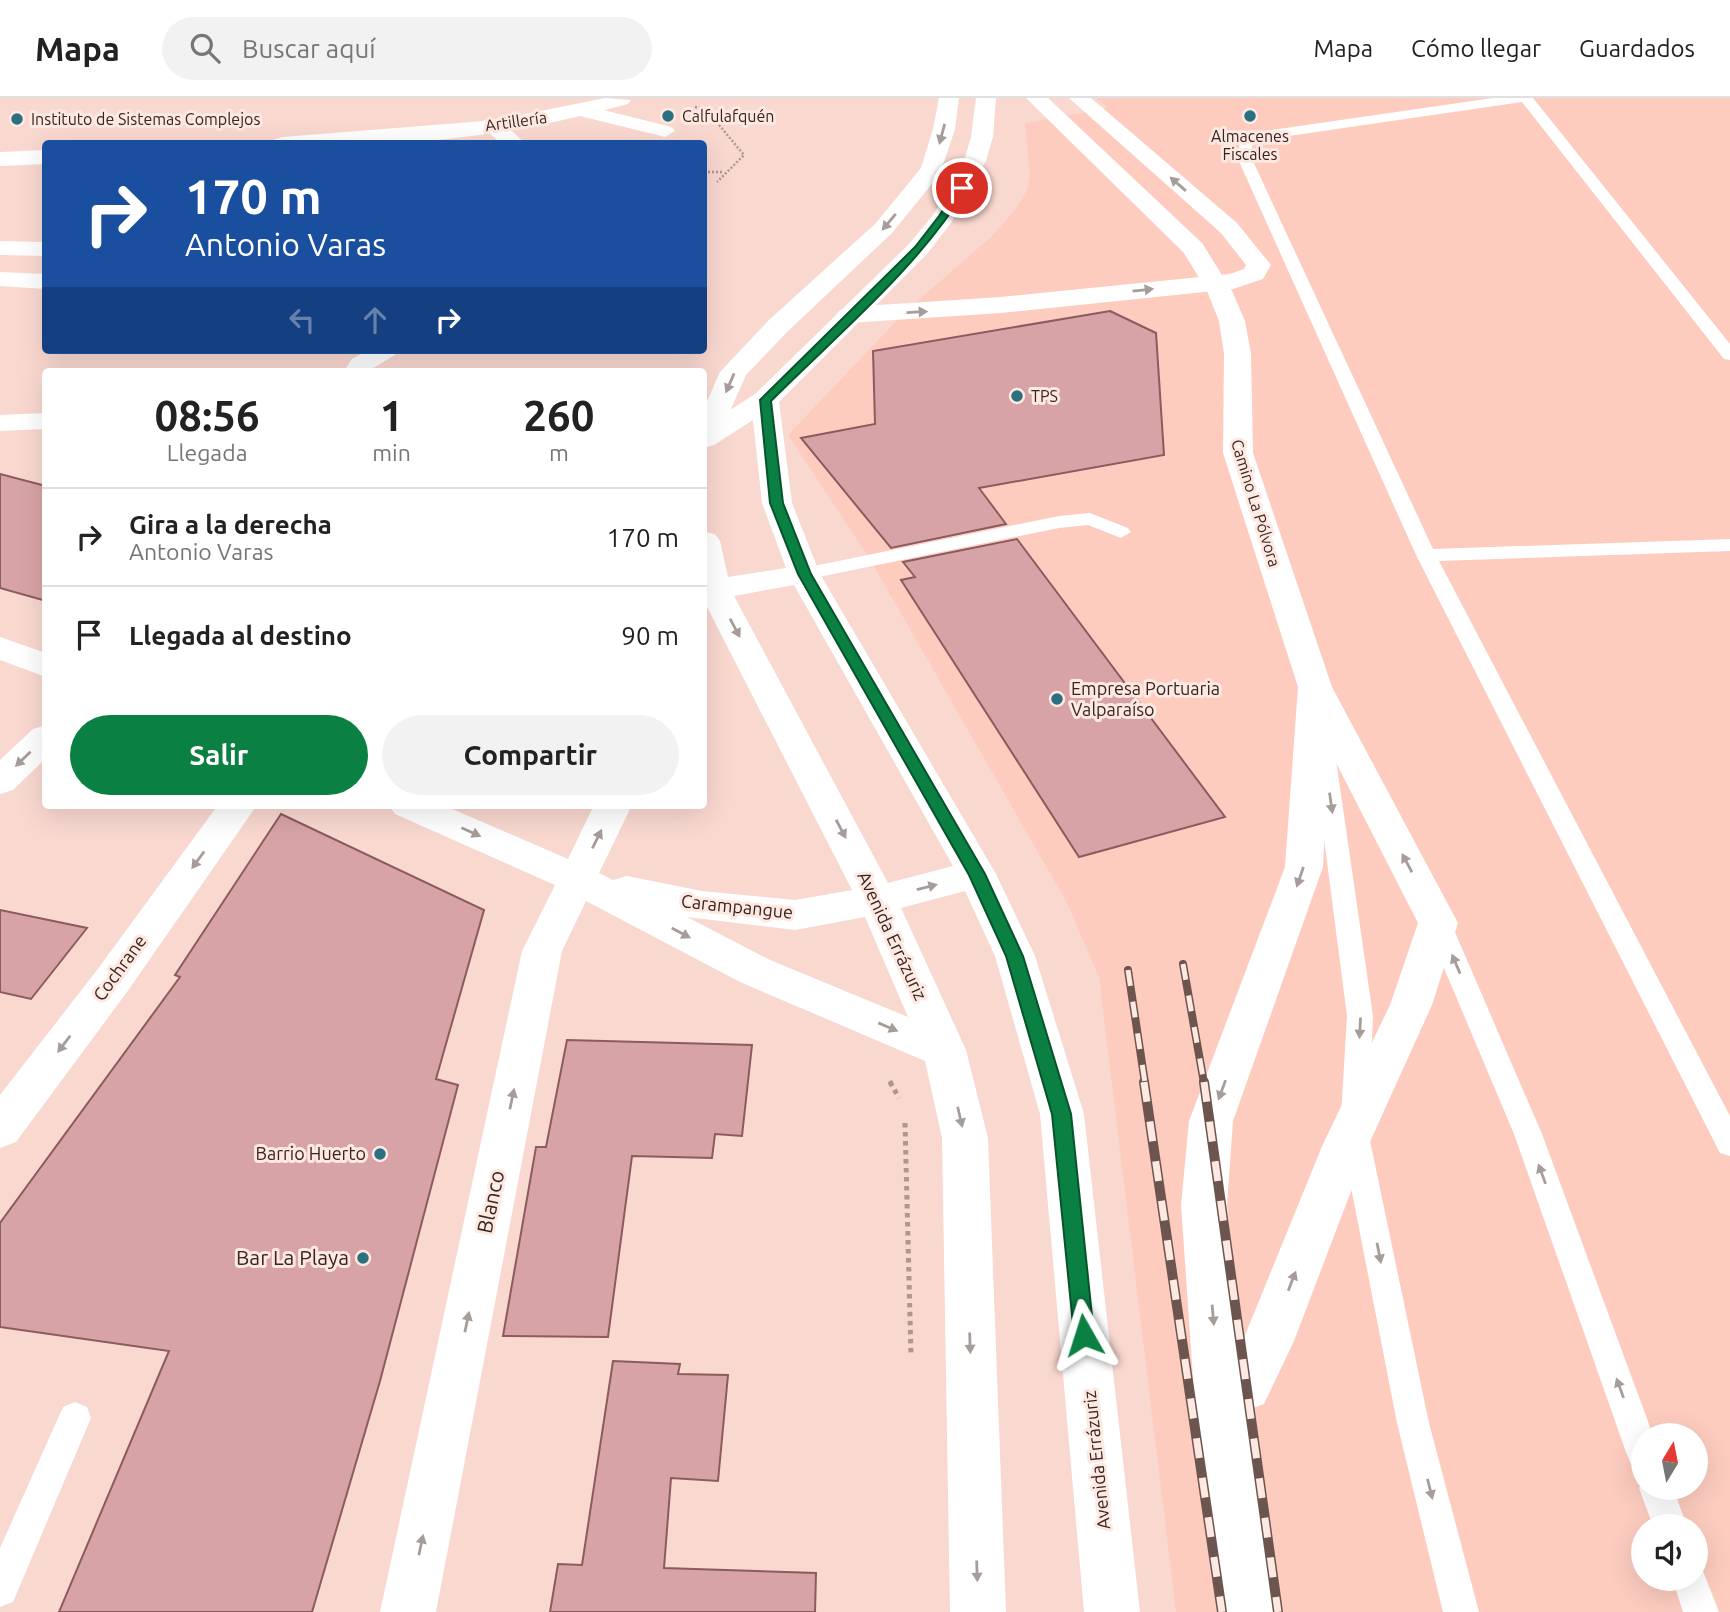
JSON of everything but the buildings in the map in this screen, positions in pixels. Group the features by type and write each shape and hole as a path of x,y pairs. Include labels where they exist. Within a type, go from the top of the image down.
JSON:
{"main road":[{"path":"707,431 734,372 778,326 884,228 932,169 944,130 949,98"},
{"path":"707,436 765,400 849,315 887,282 943,218 975,162 982,136 986,98"},
{"name":"Camino La Pólvora","path":"1036,98 1178,232 1211,273 1226,300 1238,348 1234,426 1238,453 1315,687"},
{"path":"849,315 1000,305 1245,279 1254,274 1259,265 1229,228 1079,98"},
{"name":"Artillería","path":"327,140 492,125 583,111 623,99"},
{"path":"492,125 510,140"},
{"path":"0,159 42,158"},
{"path":"0,279 42,282"},
{"name":"Avenida Errázuriz","path":"765,400 776,503 804,574 977,874 1015,956 1062,1114 1112,1612"},
{"name":"Avenida Errázuriz","path":"707,570 709,590 877,900 944,1050 965,1138 978,1612"},
{"path":"709,590 804,574"},
{"path":"0,648 42,664"},
{"path":"1220,1392 1246,1387 1269,1341 1346,1144 1411,1005 1438,923 1315,687"},
{"path":"1249,1612 1220,1392 1203,1205 1211,1121 1304,867 1315,687"},
{"path":"0,781 42,741"},
{"name":"Cochrane","path":"0,1129 112,981 235,809"},
{"name":"Carampangue","path":"417,809 578,879 755,971 944,1050"},
{"name":"Blanco","path":"408,1612 542,951 610,809"},
{"name":"Carampangue","path":"578,879 702,906 795,915 877,900 977,874"}],"street":[{"path":"583,111 664,131"},
{"path":"0,248 42,249"},
{"path":"358,368 361,363 378,354"},
{"path":"0,423 42,421"}],"lane":[{"path":"1521,98 1257,136 1245,145 1244,157 1426,555 1730,1144"},
{"path":"1526,98 1730,355"},
{"path":"804,574 1059,522 1090,519 1121,532"},
{"path":"1426,555 1730,545"},
{"path":"1315,687 1360,1016 1354,1131 1413,1423 1461,1612"},
{"path":"1438,923 1528,1134 1633,1423"},
{"path":"0,1589 75,1418"},
{"path":"1694,1591 1701,1612"}],"path":[{"path":"707,172 724,172"},
{"path":"887,1076 904,1107"},
{"path":"904,1119 912,1367"}],"shaded area":[{"path":"1096,98 1730,98 1730,1612 1176,1612 1099,977 1067,903 871,561 788,435 905,312 991,237 1014,211 1026,193 1030,177 1025,123 1108,108"}],"railway":[{"path":"1183,964 1204,1083"},
{"path":"1128,970 1145,1083"},
{"path":"1144,1082 1222,1612"},
{"path":"1204,1082 1278,1612"}],"place":[{"name":"Calfulafquén","path":"668,116"},
{"name":"Almacenes Fiscales","path":"1250,116"},
{"name":"Instituto de Sistemas Complejos","path":"17,119"},
{"name":"TPS","path":"1017,396"},
{"name":"Empresa Portuaria Valparaíso","path":"1057,699"},
{"name":"Barrio Huerto","path":"380,1154"},
{"name":"Bar La Playa","path":"363,1258"}],"route":[{"path":"962,188 943,218 918,249 765,400 776,503 804,574 977,874 1015,956 1062,1114 1084,1335"}]}
